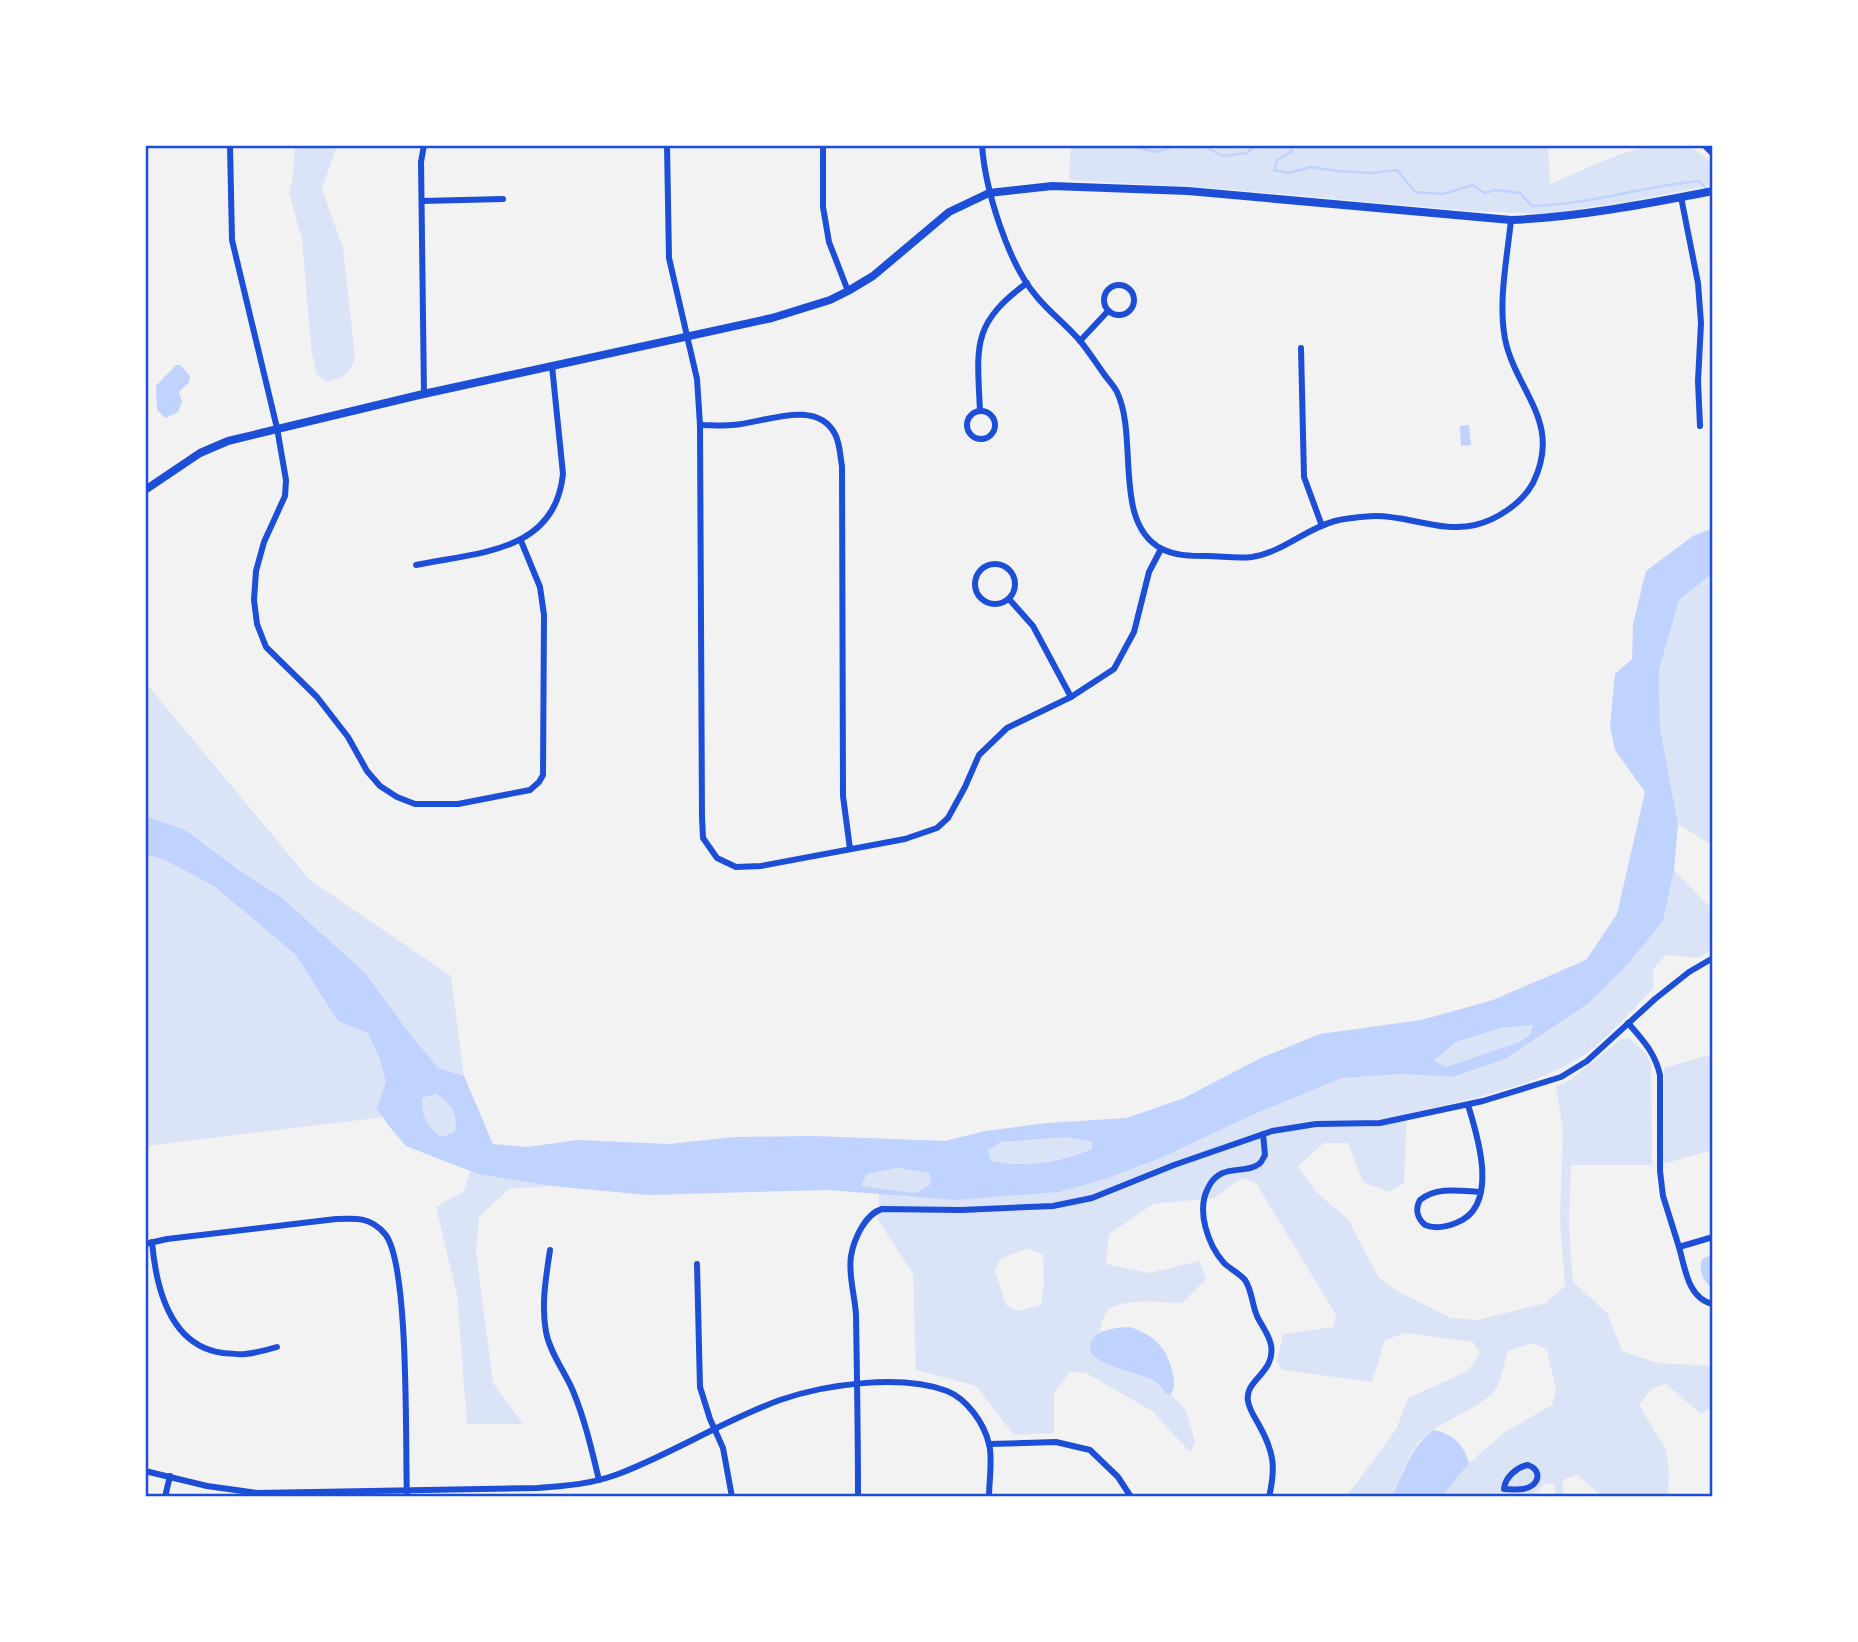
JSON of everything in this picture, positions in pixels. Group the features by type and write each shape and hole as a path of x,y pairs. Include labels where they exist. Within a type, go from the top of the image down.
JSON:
{"main road":[{"path":"145,491 200,453 228,441 424,394 772,318 830,300 873,276 949,212 989,193 1052,186 1188,191 1511,220 1554,218 1713,191"}],"street":[{"path":"230,145 232,240 277,428 286,480 285,496 264,542 256,571 254,600 257,624 266,646 295,678 317,697 348,737 367,771 380,786 415,804 427,806 458,803 530,790 543,775 544,615 540,587 521,541"},
{"path":"424,145 421,162 424,394"},
{"path":"667,145 669,258 697,379 701,425 702,817 703,838 717,858 736,867 761,866 905,839 937,828 948,818 979,755 1007,728 1071,698 1114,670 1134,632 1149,572 1161,549"},
{"path":"823,145 825,218 830,242 848,291"},
{"path":"982,145 989,193 1015,265 1037,297 1080,341 1118,393 1129,443 1133,515 1144,533 1161,549 1186,556 1252,556 1284,546 1335,521 1376,516 1441,526 1475,525 1487,522 1509,509 1532,485 1541,461 1542,432 1534,403 1510,354 1504,326 1511,220"},
{"path":"1704,145 1713,154"},
{"path":"1681,197 1698,283 1701,323 1698,381 1700,426"},
{"path":"422,201 503,199"},
{"path":"980,411 979,345 984,325 1003,300 1027,282"},
{"path":"1120,285 1131,291 1134,303 1127,313 1119,316 1108,311 1104,294 1109,288 1120,285"},
{"path":"1080,341 1108,311"},
{"path":"1301,348 1304,477 1322,526"},
{"path":"416,565 521,541 540,527 548,517 561,489 562,458 552,366"},
{"path":"980,411 988,413 995,424 991,435 979,439 970,434 967,426 970,415 980,411"},
{"path":"701,425 733,425 788,415 813,415 826,423 836,435 842,466 843,796 850,849"},
{"path":"999,564 1010,570 1015,584 1009,599 997,605 988,604 979,598 974,585 981,569 987,565 999,564"},
{"path":"1009,599 1033,626 1071,698"},
{"path":"858,1497 856,1302 850,1267 852,1251 866,1220 873,1212 882,1209 961,1210 1053,1206 1092,1198 1183,1161 1262,1134 1316,1124 1380,1123 1468,1105 1560,1077 1587,1061 1689,972 1713,958"},
{"path":"1628,1023 1657,1060 1660,1075 1660,1171 1664,1196 1696,1296 1713,1304"},
{"path":"1468,1105 1475,1127 1484,1182 1481,1192 1476,1208 1466,1218 1441,1227 1429,1227 1418,1217 1420,1200 1433,1193 1481,1192"},
{"path":"1262,1134 1265,1156 1259,1164 1249,1168 1234,1168 1219,1175 1208,1185 1204,1198 1204,1216 1208,1236 1223,1262 1245,1281 1257,1317 1271,1345 1270,1363 1248,1390 1247,1400 1270,1445 1275,1474 1269,1497"},
{"path":"277,1347 243,1355 211,1351 193,1344 180,1331 161,1293 149,1243 336,1219 369,1220 378,1227 388,1237 400,1288 407,1494"},
{"path":"1679,1247 1713,1237"},
{"path":"550,1250 544,1294 546,1332 585,1423 599,1480"},
{"path":"697,1264 700,1387 723,1448 732,1497"},
{"path":"145,1471 207,1486 283,1495 407,1494 584,1484 649,1462 779,1400 818,1389 857,1384 918,1383 950,1392 976,1414 989,1444 989,1497"},
{"path":"989,1444 1056,1442 1090,1450 1118,1477 1131,1497"},
{"path":"1522,1466 1534,1467 1538,1472 1538,1479 1526,1489 1504,1493 1508,1477 1522,1466"},
{"path":"164,1497 170,1476"}],"shaded area":[{"path":"1670,144 1693,149 1713,164 1713,185 1545,214 1468,211 1225,189 1069,180 1071,145 1548,145 1550,184 1635,149"},
{"path":"295,145 337,145 322,189 343,248 355,357 346,374 328,382 317,375 311,348 302,239 289,193"},
{"path":"1713,573 1713,846 1678,824 1660,728 1659,670 1679,600"},
{"path":"145,682 310,880 451,976 464,1076 438,1068 427,1056 410,1114 145,1146"},
{"path":"1674,870 1713,910 1713,949 1699,958 1666,955 1653,969 1653,989 1601,1041 1565,1066 1498,1092 1407,1114 1404,1183 1389,1192 1363,1182 1348,1143 1324,1143 1298,1166 1317,1193 1348,1219 1378,1277 1395,1290 1451,1318 1478,1320 1546,1303 1565,1286 1560,1220 1563,1130 1556,1086 1569,1081 1621,1039 1629,1038 1646,1053 1651,1065 1652,1165 1571,1165 1569,1227 1573,1282 1607,1313 1622,1351 1657,1363 1713,1366 1713,1406 1701,1414 1666,1384 1651,1389 1639,1405 1666,1450 1669,1471 1668,1497 1602,1497 1578,1475 1563,1480 1563,1497 1555,1497 1555,1485 1546,1483 1531,1497 1442,1497 1469,1463 1505,1432 1552,1405 1556,1390 1547,1350 1533,1343 1508,1351 1497,1387 1483,1401 1426,1435 1418,1443 1391,1497 1346,1497 1397,1428 1408,1398 1468,1371 1480,1353 1473,1342 1405,1333 1385,1340 1372,1382 1283,1370 1277,1362 1283,1334 1333,1327 1336,1315 1256,1183 1242,1178 1214,1198 1153,1204 1109,1234 1106,1264 1149,1273 1200,1261 1206,1279 1182,1303 1150,1301 1115,1306 1103,1319 1091,1346 1099,1360 1153,1380 1186,1410 1195,1442 1190,1452 1152,1411 1086,1373 1070,1372 1054,1393 1054,1433 1014,1435 976,1386 916,1370 913,1274 878,1220 879,1194 954,1200 1105,1178 1163,1157 1250,1116 1342,1078 1402,1074 1453,1077 1505,1059 1589,1003 1628,964 1663,921","holes":["1026,1249 1043,1254 1041,1305 1017,1311 1006,1305 995,1271 1000,1259"]},
{"path":"1534,1025 1530,1035 1519,1042 1446,1067 1434,1061 1456,1042 1501,1028"},
{"path":"1713,1054 1713,1150 1663,1164 1664,1068"},
{"path":"436,1094 450,1106 456,1120 455,1132 441,1137 428,1124 423,1111 422,1098"},
{"path":"1065,1137 1093,1142 1092,1150 1055,1160 1016,1164 991,1161 988,1150 1002,1142"},
{"path":"897,1168 929,1173 931,1184 915,1193 861,1186 867,1174"},
{"path":"470,1171 552,1186 509,1189 479,1217 476,1251 493,1383 523,1424 467,1424 457,1295 436,1207 464,1191"}],"water":[{"path":"176,365 180,365 190,376 189,382 179,392 182,402 178,412 165,418 157,410 156,386"},
{"path":"1469,425 1471,445 1461,446 1460,426"},
{"path":"1713,528 1713,573 1679,600 1659,670 1660,728 1678,824 1674,870 1663,921 1628,964 1589,1003 1505,1059 1453,1077 1402,1074 1342,1078 1250,1116 1163,1157 1105,1179 1059,1192 954,1200 829,1190 648,1195 552,1186 478,1174 406,1146 388,1125 377,1108 386,1082 380,1059 368,1033 338,1021 296,955 214,886 163,859 145,854 145,816 185,830 282,898 365,973 438,1068 464,1076 493,1144 527,1147 578,1140 669,1144 734,1137 813,1136 945,1141 986,1131 1047,1123 1127,1118 1184,1098 1261,1058 1320,1034 1421,1020 1493,1000 1586,960 1617,914 1645,792 1615,750 1610,726 1615,674 1632,659 1633,624 1646,571 1693,536","holes":["1533,1025 1530,1035 1519,1042 1446,1067 1434,1061 1456,1042 1501,1028","436,1094 446,1102 455,1115 455,1132 441,1137 432,1129 424,1116 422,1098","1065,1137 1092,1142 1092,1149 1043,1162 1016,1164 991,1161 988,1150 1002,1142","897,1168 929,1173 931,1184 915,1193 861,1186 867,1174"]},
{"path":"1713,1255 1713,1288 1704,1279 1701,1262 1703,1258"},
{"path":"1130,1327 1152,1338 1167,1355 1174,1380 1171,1394 1166,1394 1160,1385 1145,1376 1102,1362 1090,1350 1091,1342 1098,1334"},
{"path":"1433,1430 1456,1440 1469,1463 1442,1497 1391,1497 1418,1445"}],"waterway":[{"path":"1128,145 1156,152 1179,145"},
{"path":"1202,145 1223,156 1247,153 1256,145"},
{"path":"1290,145 1292,151 1277,160 1274,170 1288,173 1311,167 1372,173 1397,170 1415,192 1443,194 1473,185 1484,193 1496,190 1520,193 1532,206 1574,202 1699,181 1713,196"}]}
